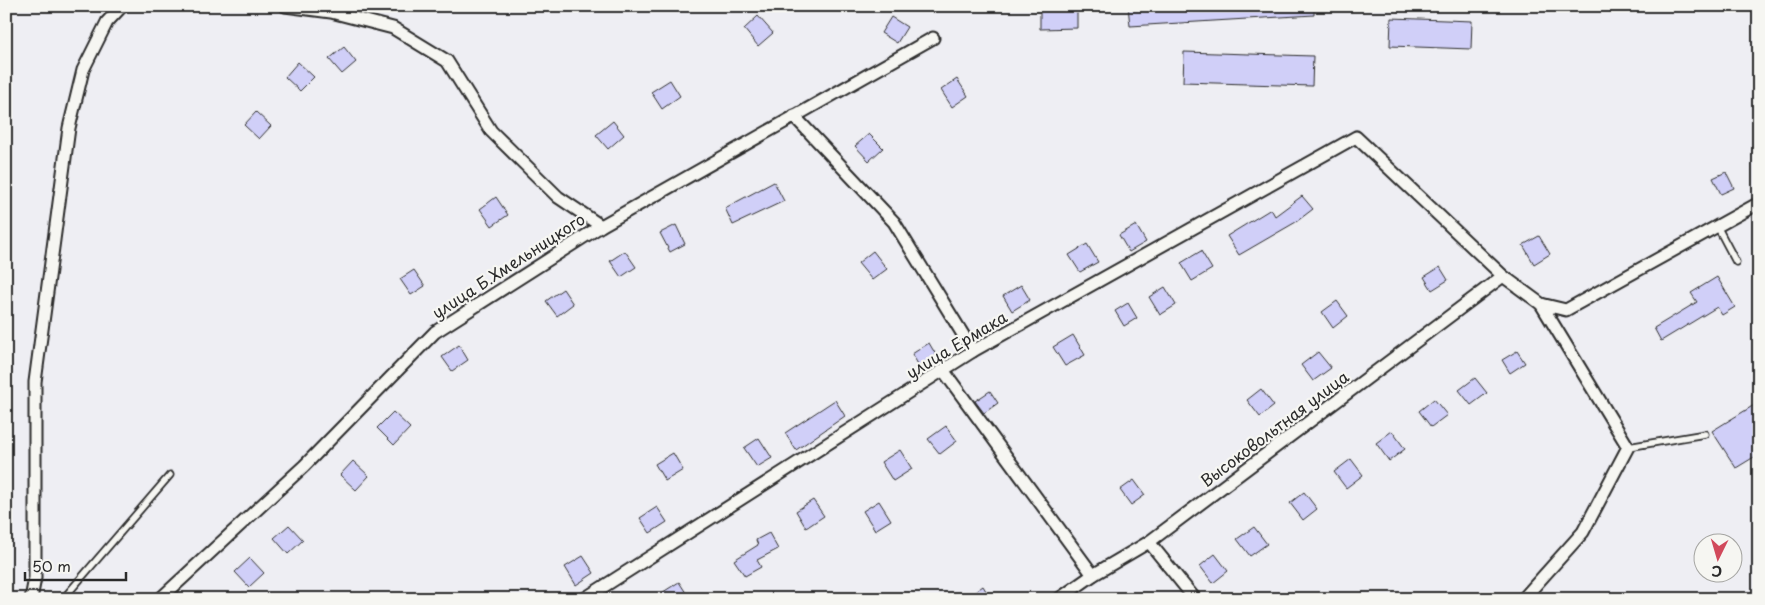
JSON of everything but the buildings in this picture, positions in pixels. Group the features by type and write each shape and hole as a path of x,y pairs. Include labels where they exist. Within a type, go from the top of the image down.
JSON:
{"street":[{"path":"31,599 35,578 35,382 69,128 84,70 107,22 122,6"},
{"path":"285,6 331,12 393,28 447,61 491,131 558,197 600,226"},
{"name":"улица Б.Хмельницкого","path":"160,599 304,466 435,332 600,226 933,38"},
{"path":"794,116 894,222 973,351"},
{"name":"улица Ермака","path":"584,599 973,351 1356,137 1503,276"},
{"path":"1541,304 1566,310 1759,203"},
{"path":"1503,276 1541,304 1628,447 1583,532 1523,599"},
{"name":"Высоковольтная улица","path":"1059,599 1093,575 1150,542 1503,276"},
{"path":"943,370 1093,575"},
{"path":"1150,542 1195,599"}],"lane":[{"path":"1717,226 1736,262"},
{"path":"1628,447 1705,434"},
{"path":"62,599 170,475"}]}
